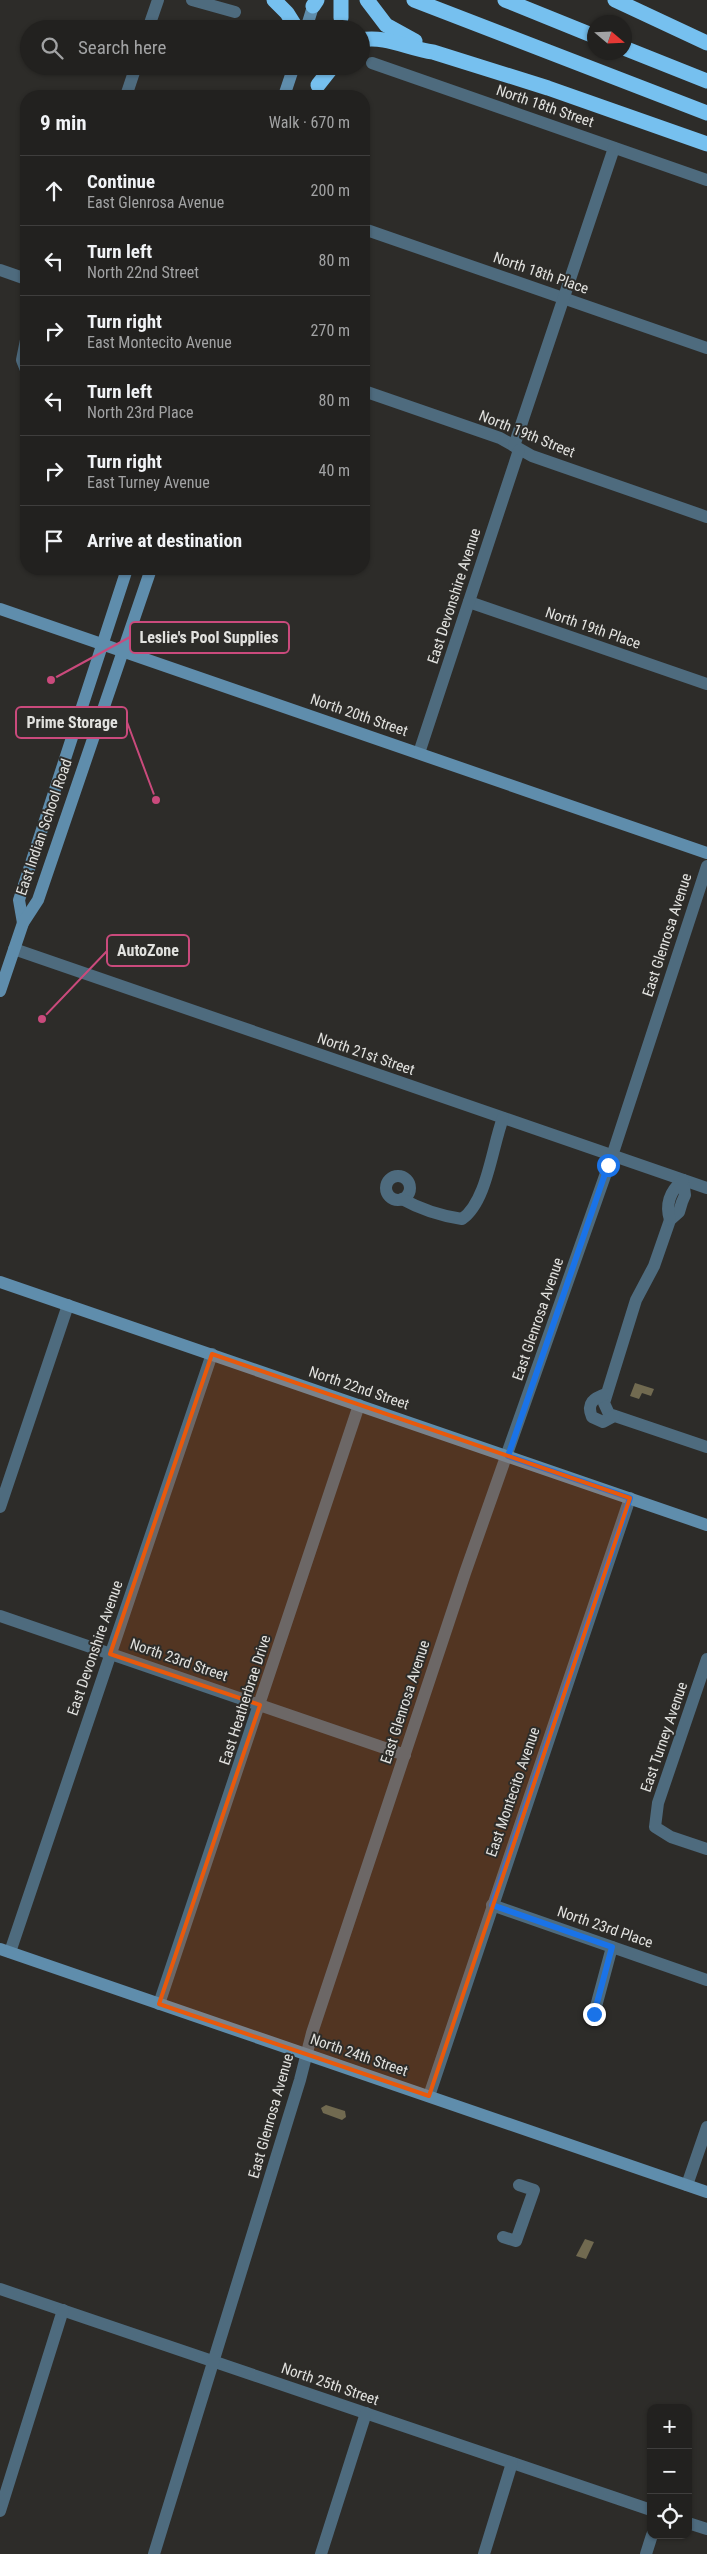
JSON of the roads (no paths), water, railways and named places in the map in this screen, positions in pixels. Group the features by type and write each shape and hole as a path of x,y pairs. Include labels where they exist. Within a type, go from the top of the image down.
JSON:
{"highway":[{"path":"274,0 287,12 291,20"},
{"path":"339,20 341,0"},
{"path":"367,0 386,25 433,52"},
{"path":"414,0 707,113"},
{"path":"505,0 587,33"},
{"path":"615,0 707,43"},
{"path":"370,38 433,52 548,88 707,144"},
{"path":"632,51 707,81"},
{"path":"316,90 327,75"}],"main road":[{"path":"340,20 346,0"},
{"path":"309,20 315,2"},
{"path":"286,90 291,75"},
{"path":"316,90 321,75"},
{"name":"East Indian School Road","path":"23,923 19,900 124,575"},
{"name":"East Indian School Road","path":"0,991 23,923 38,900 149,575"},
{"name":"North 20th Street","path":"0,608 707,853"},
{"name":"North 22nd Street","path":"0,1282 707,1525"},
{"name":"North 24th Street","path":"5,1951 707,2192"}],"street":[{"path":"151,20 158,0"},
{"path":"192,0 235,12"},
{"name":"North 18th Street","path":"372,63 707,180"},
{"path":"128,90 133,75"},
{"name":"East Devonshire Avenue","path":"419,753 469,602 563,298 614,148"},
{"name":"North 18th Place","path":"370,231 707,348"},
{"path":"0,270 20,277"},
{"name":"North 19th Street","path":"370,393 500,438 517,448 707,517"},
{"name":"North 19th Place","path":"469,602 707,684"},
{"name":"East Glenrosa Avenue","path":"154,2554 300,2080 305,2054 468,1564 501,1468 508,1456 612,1156 707,866"},
{"name":"North 21st Street","path":"14,949 707,1188"},
{"path":"402,1199 415,1206 454,1218 462,1219 470,1213 477,1204 503,1118"},
{"path":"683,1180 685,1195 679,1212 670,1220 654,1266 636,1300 606,1394 606,1408 614,1416 707,1448"},
{"path":"0,1507 68,1305"},
{"name":"East Devonshire Avenue","path":"5,1951 110,1654 212,1354"},
{"name":"East Heatherbrae Drive","path":"159,2004 359,1405"},
{"name":"East Montecito Avenue","path":"429,2096 630,1498"},
{"name":"North 23rd Street","path":"0,1616 405,1755"},
{"name":"East Turney Avenue","path":"707,1659 658,1804 655,1827 671,1837 707,1849"},
{"name":"North 23rd Place","path":"492,1905 707,1980"},
{"path":"594,2014 612,1947"},
{"path":"687,2185 707,2127"},
{"path":"503,2237 516,2240 534,2190 518,2185"},
{"name":"North 25th Street","path":"0,2289 136,2336 214,2360 647,2509"},
{"path":"0,2511 63,2310"},
{"path":"321,2554 366,2413"},
{"path":"484,2554 512,2463"},
{"path":"692,2524 707,2529"},
{"path":"646,2554 651,2539"}],"place":[{"name":"Leslie's Pool Supplies","path":"51,680"},
{"name":"Prime Storage","path":"156,800"},
{"name":"AutoZone","path":"42,1019"}]}
